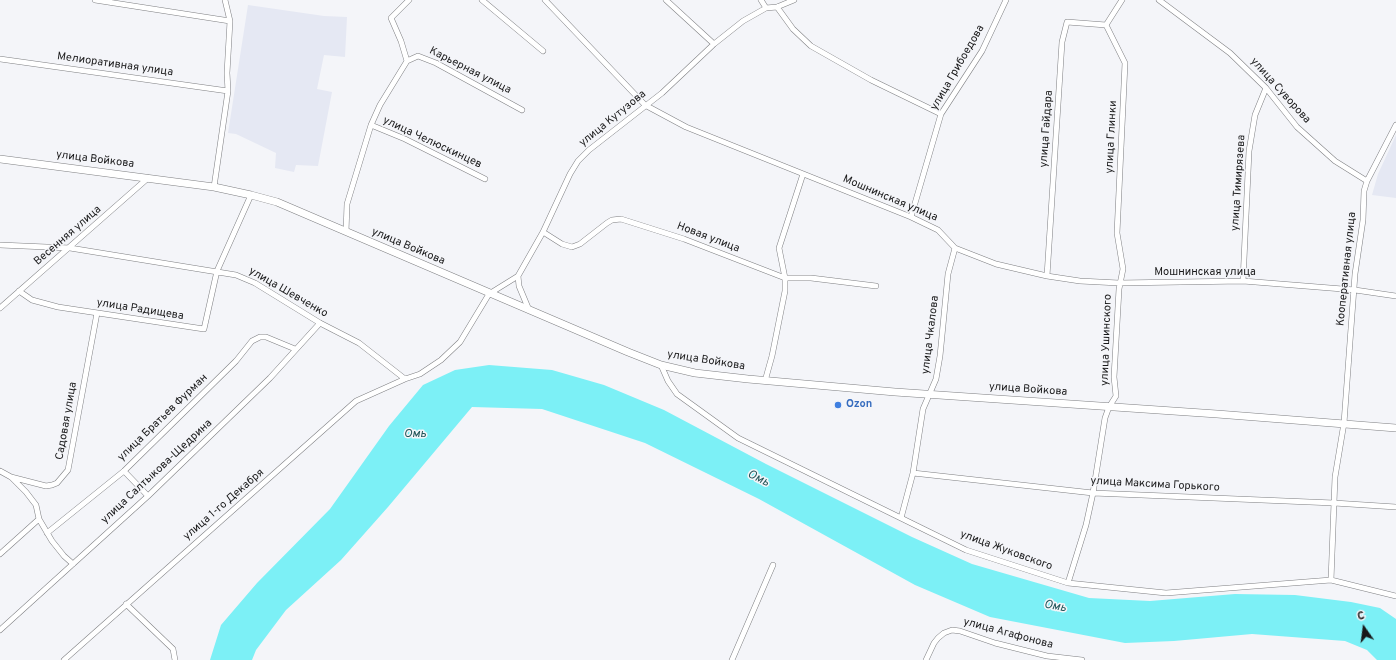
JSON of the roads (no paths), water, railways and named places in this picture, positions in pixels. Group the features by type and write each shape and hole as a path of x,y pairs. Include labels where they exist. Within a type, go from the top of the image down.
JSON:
{"main road":[{"name":"улица Войкова","path":"0,160 214,187 278,202 529,311 661,365 695,373 765,381 928,394 1344,423 1396,428"}],"street":[{"path":"95,0 230,21"},
{"path":"214,187 228,91 227,73 230,21 226,0"},
{"path":"346,232 346,204 371,125 380,105 407,61 401,40 391,18 409,0"},
{"path":"482,0 543,51"},
{"name":"Мошнинская улица","path":"545,0 645,105 686,127 911,217 938,230 955,248 996,264 1047,276 1080,281 1119,283 1243,281 1355,290 1396,296"},
{"path":"666,0 714,44"},
{"path":"761,0 766,8"},
{"name":"улица Кутузова","path":"489,294 518,276 543,232 570,174 578,161 589,150 662,93 714,44 743,21 766,8 777,7 794,0"},
{"name":"улица Грибоедова","path":"911,217 941,114 982,51 1006,0"},
{"path":"1106,25 1122,0"},
{"name":"улица Суворова","path":"1159,0 1230,53 1266,88 1297,127 1335,161 1367,181"},
{"path":"777,7 793,29 810,46 871,80 941,114"},
{"name":"улица Гайдара","path":"1047,276 1062,42 1068,22 1106,25"},
{"name":"улица Глинки","path":"1106,25 1125,63 1117,233 1123,269 1119,283"},
{"name":"Карьерная улица","path":"407,61 418,56 522,110"},
{"name":"Мелиоративная улица","path":"0,59 228,91"},
{"name":"улица Тимирязева","path":"1243,281 1249,151 1255,115 1266,88"},
{"name":"улица Челюскинцев","path":"371,125 405,139 485,179"},
{"name":"Кооперативная улица","path":"1331,580 1335,477 1344,423 1355,274 1363,220 1364,191 1367,181 1396,125"},
{"path":"765,381 772,356 785,291 785,278 779,248 803,174"},
{"name":"Весенняя улица","path":"0,308 148,178"},
{"path":"217,272 251,195"},
{"name":"Новая улица","path":"543,232 562,244 572,247 580,244 612,220 621,219 684,239 785,278 811,278 876,286"},
{"name":"улица Шевченко","path":"0,245 70,248 236,275 255,283 320,323 359,343 405,379"},
{"name":"улица Чкалова","path":"901,518 913,472 923,409 928,394 936,379 940,356 948,274 955,248"},
{"name":"улица Радищева","path":"18,291 32,300 58,307 204,329 217,272"},
{"path":"518,276 519,286 529,311"},
{"name":"улица Ушинского","path":"1068,584 1086,525 1093,493 1104,418 1116,396 1114,377 1119,283"},
{"path":"405,379 420,374 441,360 460,342 489,294"},
{"name":"Садовая улица","path":"12,477 46,486 58,483 68,470 97,313"},
{"name":"улица Салтыкова-Щедрина","path":"0,630 148,496 270,378 320,323"},
{"name":"улица Братьев Фурман","path":"47,533 124,471 236,361 252,341 260,337 266,337 295,349"},
{"name":"улица Жуковского","path":"661,365 668,381 677,394 738,438 966,550 1068,584 1166,593 1331,580 1396,596"},
{"name":"улица 1-го Декабря","path":"64,660 356,401 405,379"},
{"path":"0,471 12,477 26,492 36,505 39,519 47,533 64,556 73,564"},
{"path":"124,471 148,496"},
{"name":"улица Максима Горького","path":"913,472 1093,493 1396,507"},
{"path":"0,554 39,519"},
{"path":"732,660 773,565"},
{"path":"126,604 173,649 175,660"},
{"name":"улица Агафонова","path":"926,660 938,638 944,633 952,630 1047,656 1082,660"}],"water":[{"name":"Омь","path":"489,365 552,370 604,385 664,410 766,464 912,537 972,564 1089,598 1150,601 1235,594 1295,595 1351,602 1380,608 1396,619 1396,660 1377,660 1367,650 1345,641 1252,634 1174,641 1125,643 990,617 915,585 759,499 645,443 542,409 472,407 388,507 341,560 286,610 256,650 252,660 210,660 221,625 257,583 330,509 389,426 423,385 455,370"}],"place":[{"name":"Ozon","path":"838,405"}]}
